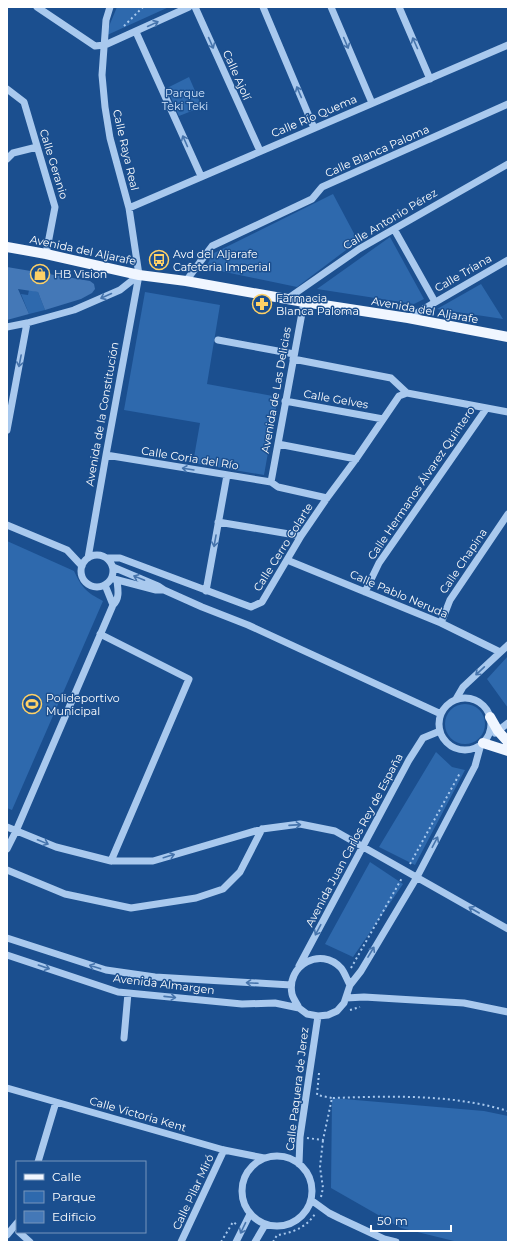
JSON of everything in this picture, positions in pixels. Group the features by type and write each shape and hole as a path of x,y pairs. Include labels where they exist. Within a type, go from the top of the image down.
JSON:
{"main road":[{"name":"Avenida del Aljarafe","path":"7,247 139,274 408,318 508,337"},
{"path":"490,717 498,731 508,742"},
{"path":"483,743 508,751"}],"street":[{"path":"37,7 95,46 105,45 189,7"},
{"name":"Calle Raya Real","path":"110,7 106,20 102,75 105,107 110,138 129,208 139,274"},
{"name":"Calle Ajolí","path":"195,7 260,151"},
{"path":"263,7 314,128"},
{"path":"331,7 372,103"},
{"path":"399,7 430,78"},
{"path":"136,32 201,176"},
{"name":"Calle Río Quema","path":"129,208 430,78 508,46"},
{"name":"Calle Geranio","path":"7,89 24,102 55,207 46,254"},
{"name":"Calle Blanca Paloma","path":"186,281 212,246 312,199 322,187 508,104"},
{"path":"7,159 13,153 37,147"},
{"name":"Calle Antonio Pérez","path":"287,299 359,249 508,164"},
{"path":"394,229 435,302"},
{"name":"Calle Triana","path":"408,318 508,260"},
{"path":"7,327 74,310 120,290 139,274"},
{"name":"Avenida de la Constitución","path":"88,558 139,274"},
{"name":"Avenida de Las Delicias","path":"271,482 304,302"},
{"path":"7,430 27,323"},
{"path":"218,340 391,378 407,393 508,412"},
{"name":"Calle Cerro Colarte","path":"107,558 120,558 250,607 262,602 301,536 327,498 356,459 399,396 407,393"},
{"name":"Calle Gelves","path":"285,401 383,419"},
{"name":"Calle Hermanos Álvarez Quintero","path":"365,592 379,563 486,409"},
{"path":"278,444 356,459"},
{"name":"Calle Coria del Río","path":"106,455 271,482 278,487 327,498"},
{"path":"206,591 227,475"},
{"name":"Calle Chapina","path":"441,623 450,600 508,514"},
{"path":"218,522 301,536"},
{"path":"7,525 67,550 82,566"},
{"path":"7,849 100,634 115,603 118,593 114,579 113,567 107,558 96,555 88,558 84,562 82,572 87,583 91,586 97,587 105,585 114,579 156,590 164,590"},
{"name":"Calle Pablo Neruda","path":"288,560 441,623 500,652"},
{"path":"113,567 202,607 248,625 441,714"},
{"path":"105,585 113,605"},
{"path":"100,634 189,679 111,861"},
{"path":"508,645 463,687 456,699 445,708 441,714 439,722 440,731 444,739 450,745 458,749 467,750 475,748 483,743 508,723"},
{"path":"350,985 341,969 334,962 319,959 310,960 297,968 291,985 292,995 299,1008 307,1014 318,1016 328,1015 337,1011 344,1003 350,985 360,971 416,877 475,766 483,743 490,731 490,717 487,710 481,703 473,699 456,699"},
{"name":"Avenida Juan Carlos Rey de España","path":"297,968 409,760 423,738 440,731"},
{"path":"7,827 56,847 111,861 153,861 262,828 300,824 335,831 508,929"},
{"path":"7,870 65,894 132,908 196,898 223,889 240,872 262,828"},
{"name":"Avenida Almargen","path":"7,938 106,970 155,978 291,985"},
{"name":"Avenida Almargen","path":"7,955 118,992 242,1004 275,1003 299,1008"},
{"path":"124,1038 128,993"},
{"path":"346,998 364,997 464,1003 508,1012"},
{"name":"Calle Paquera de Jerez","path":"299,1164 300,1137 318,1016"},
{"name":"Calle Victoria Kent","path":"7,1088 224,1150 264,1158"},
{"path":"38,1161 56,1102"},
{"name":"Calle Pilar Miró","path":"181,1242 224,1150"},
{"path":"277,1156 289,1158 299,1164 307,1174 312,1188 311,1200 304,1214 294,1222 277,1227 265,1225 250,1214 244,1204 242,1187 245,1176 251,1168 264,1158 277,1156"},
{"path":"311,1200 329,1213 339,1218 384,1239 396,1242"},
{"path":"236,1242 250,1214"},
{"path":"255,1242 265,1225"},
{"path":"7,1235 15,1228"},
{"path":"20,1233 30,1242"}],"path":[{"path":"300,1137 323,1140 332,1098 435,1098 488,1105 508,1112"}],"green space":[{"path":"117,7 169,7 105,36"},
{"name":"Parque Teki Teki","path":"189,77 202,107 179,116 167,88"},
{"path":"333,194 358,241 297,287 206,268 212,254"},
{"path":"390,237 424,299 414,304 317,289"},
{"path":"481,284 503,319 437,309"},
{"path":"29,290 38,292 45,310 29,314 21,294 28,295"},
{"path":"145,292 220,305 207,384 278,397 264,475 193,463 200,423 124,410"},
{"name":"Polideportivo Municipal","path":"7,541 74,571 85,589 103,601 12,810 7,808"},
{"path":"508,656 508,708 487,679"},
{"path":"465,704 473,706 479,710 483,716 485,724 483,732 479,738 473,742 465,744 457,742 451,738 447,732 445,724 447,716 451,710 457,706"},
{"path":"436,752 452,767 465,770 415,865 379,847"},
{"path":"370,862 403,884 353,957 325,944"},
{"path":"332,1098 484,1111 508,1116 508,1242 458,1242 401,1228 331,1188"}],"building":[{"path":"7,267 90,281 94,284 95,289 92,293 81,299 45,310 38,292 18,289 29,314 7,320"}],"place":[{"name":"Avd del Aljarafe Cafeteria Imperial","path":"159,260"},
{"name":"HB Vision","path":"40,274"},
{"name":"Farmacia Blanca Paloma","path":"262,304"},
{"name":"Polideportivo Municipal","path":"32,704"}]}
